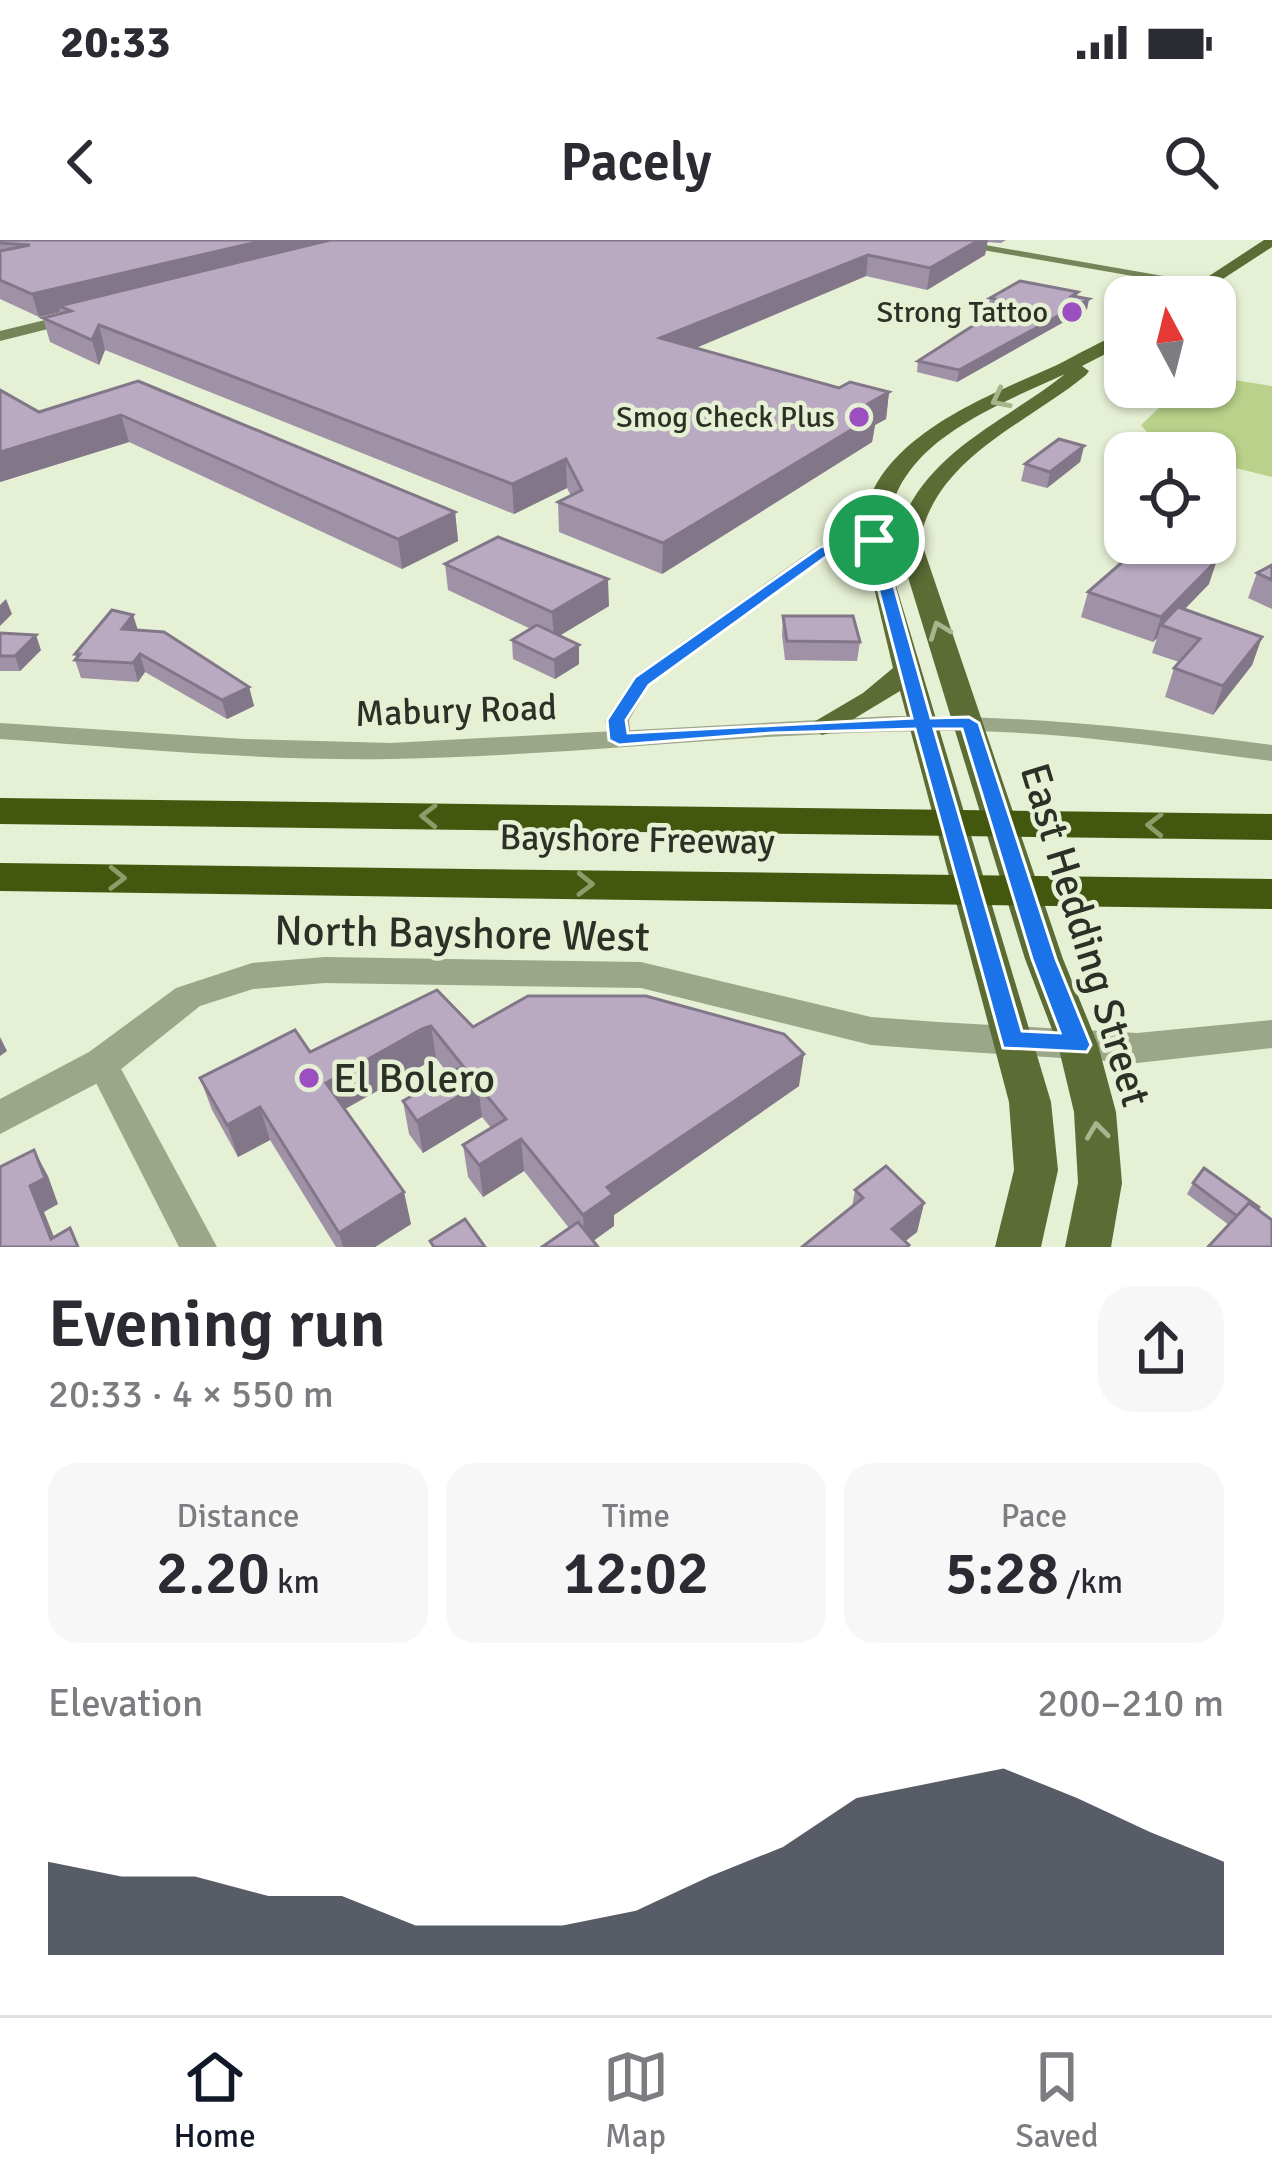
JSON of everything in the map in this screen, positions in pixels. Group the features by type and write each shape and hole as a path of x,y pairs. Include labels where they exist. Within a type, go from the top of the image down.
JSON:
{"highway":[{"path":"0,786 53,811"},
{"name":"Bayshore Freeway","path":"0,811 1272,827"},
{"name":"Bayshore Freeway","path":"0,877 1272,894"}],"main road":[{"path":"932,240 1155,276"},
{"path":"1214,276 1267,241"},
{"path":"1120,270 1136,276"},
{"path":"0,336 105,310"},
{"path":"1018,1247 1032,1197 1035,1153 1030,1102 934,770 874,540 874,520 884,492 912,454 993,401 1104,349"},
{"name":"East Hedding Street","path":"1088,1247 1100,1184 1100,1154 1078,1045 1044,959 908,538 915,502 944,467 1045,401 1104,350"},
{"path":"822,726 873,699 908,670"}],"street":[{"path":"619,740 617,720 642,681 825,550 874,540"},
{"name":"Mabury Road","path":"0,731 389,751 822,726 969,723 1123,734 1272,753"},
{"name":"North Bayshore West","path":"0,1118 102,1064 188,997 252,976 325,970 641,976 871,1031 1012,1041 1137,1048 1272,1034"},
{"path":"102,1064 198,1247"}],"shaded area":[{"path":"1236,380 1272,386 1272,477 1236,468 1236,432 1147,432 1141,425 1159,408 1236,408"}],"building":[{"path":"0,240 266,240 32,294 0,280 0,251 30,245"},
{"path":"330,240 979,240 930,268 868,255 660,338 839,388 850,382 889,392 857,410 876,415 663,543 558,502 582,490 566,459 512,484 99,325 92,340 43,318 71,311 59,306"},
{"path":"1020,281 1078,292 1072,296 1089,299 959,370 918,361 1010,302 990,298"},
{"path":"138,381 455,512 398,539 121,415 0,452 0,390 39,412"},
{"path":"1059,439 1084,446 1050,472 1025,464"},
{"path":"498,537 608,579 552,612 445,564"},
{"path":"1120,564 1213,564 1161,617 1088,592"},
{"path":"1272,565 1272,580 1257,573"},
{"path":"1178,607 1262,637 1223,686 1174,668 1200,639 1161,625"},
{"path":"112,610 133,615 122,629 164,632 249,687 222,700 140,654 133,663 75,660"},
{"path":"783,616 853,616 860,642 787,641"},
{"path":"537,625 579,645 554,660 512,640"},
{"path":"0,633 36,635 15,656 0,656"},
{"path":"437,990 473,1027 528,996 646,996 784,1034 804,1054 607,1187 613,1194 583,1215 521,1139 479,1165 463,1145 506,1119 478,1085 417,1121 403,1101 463,1066 431,1026 422,1029 326,1083 404,1192 339,1233 260,1107 227,1125 200,1078 295,1030 310,1052"},
{"path":"34,1150 45,1178 30,1186 51,1239 70,1228 78,1247 0,1247 0,1167"},
{"path":"886,1166 924,1203 892,1229 907,1247 802,1247 863,1198 855,1190"},
{"path":"1204,1168 1260,1208 1249,1203 1237,1216 1193,1183"},
{"path":"1249,1203 1272,1220 1272,1247 1208,1247"},
{"path":"465,1219 485,1247 434,1247 430,1241"},
{"path":"578,1222 598,1247 542,1247"}],"place":[{"name":"Strong Tattoo","path":"1072,312"},
{"name":"Smog Check Plus","path":"859,417"},
{"name":"El Bolero","path":"309,1078"}],"route":[{"path":"874,540 825,550 642,681 617,720 619,740 772,728 923,723 969,723 1044,959 1078,1045 1012,1041 934,770 923,723 880,572 874,540"}]}
